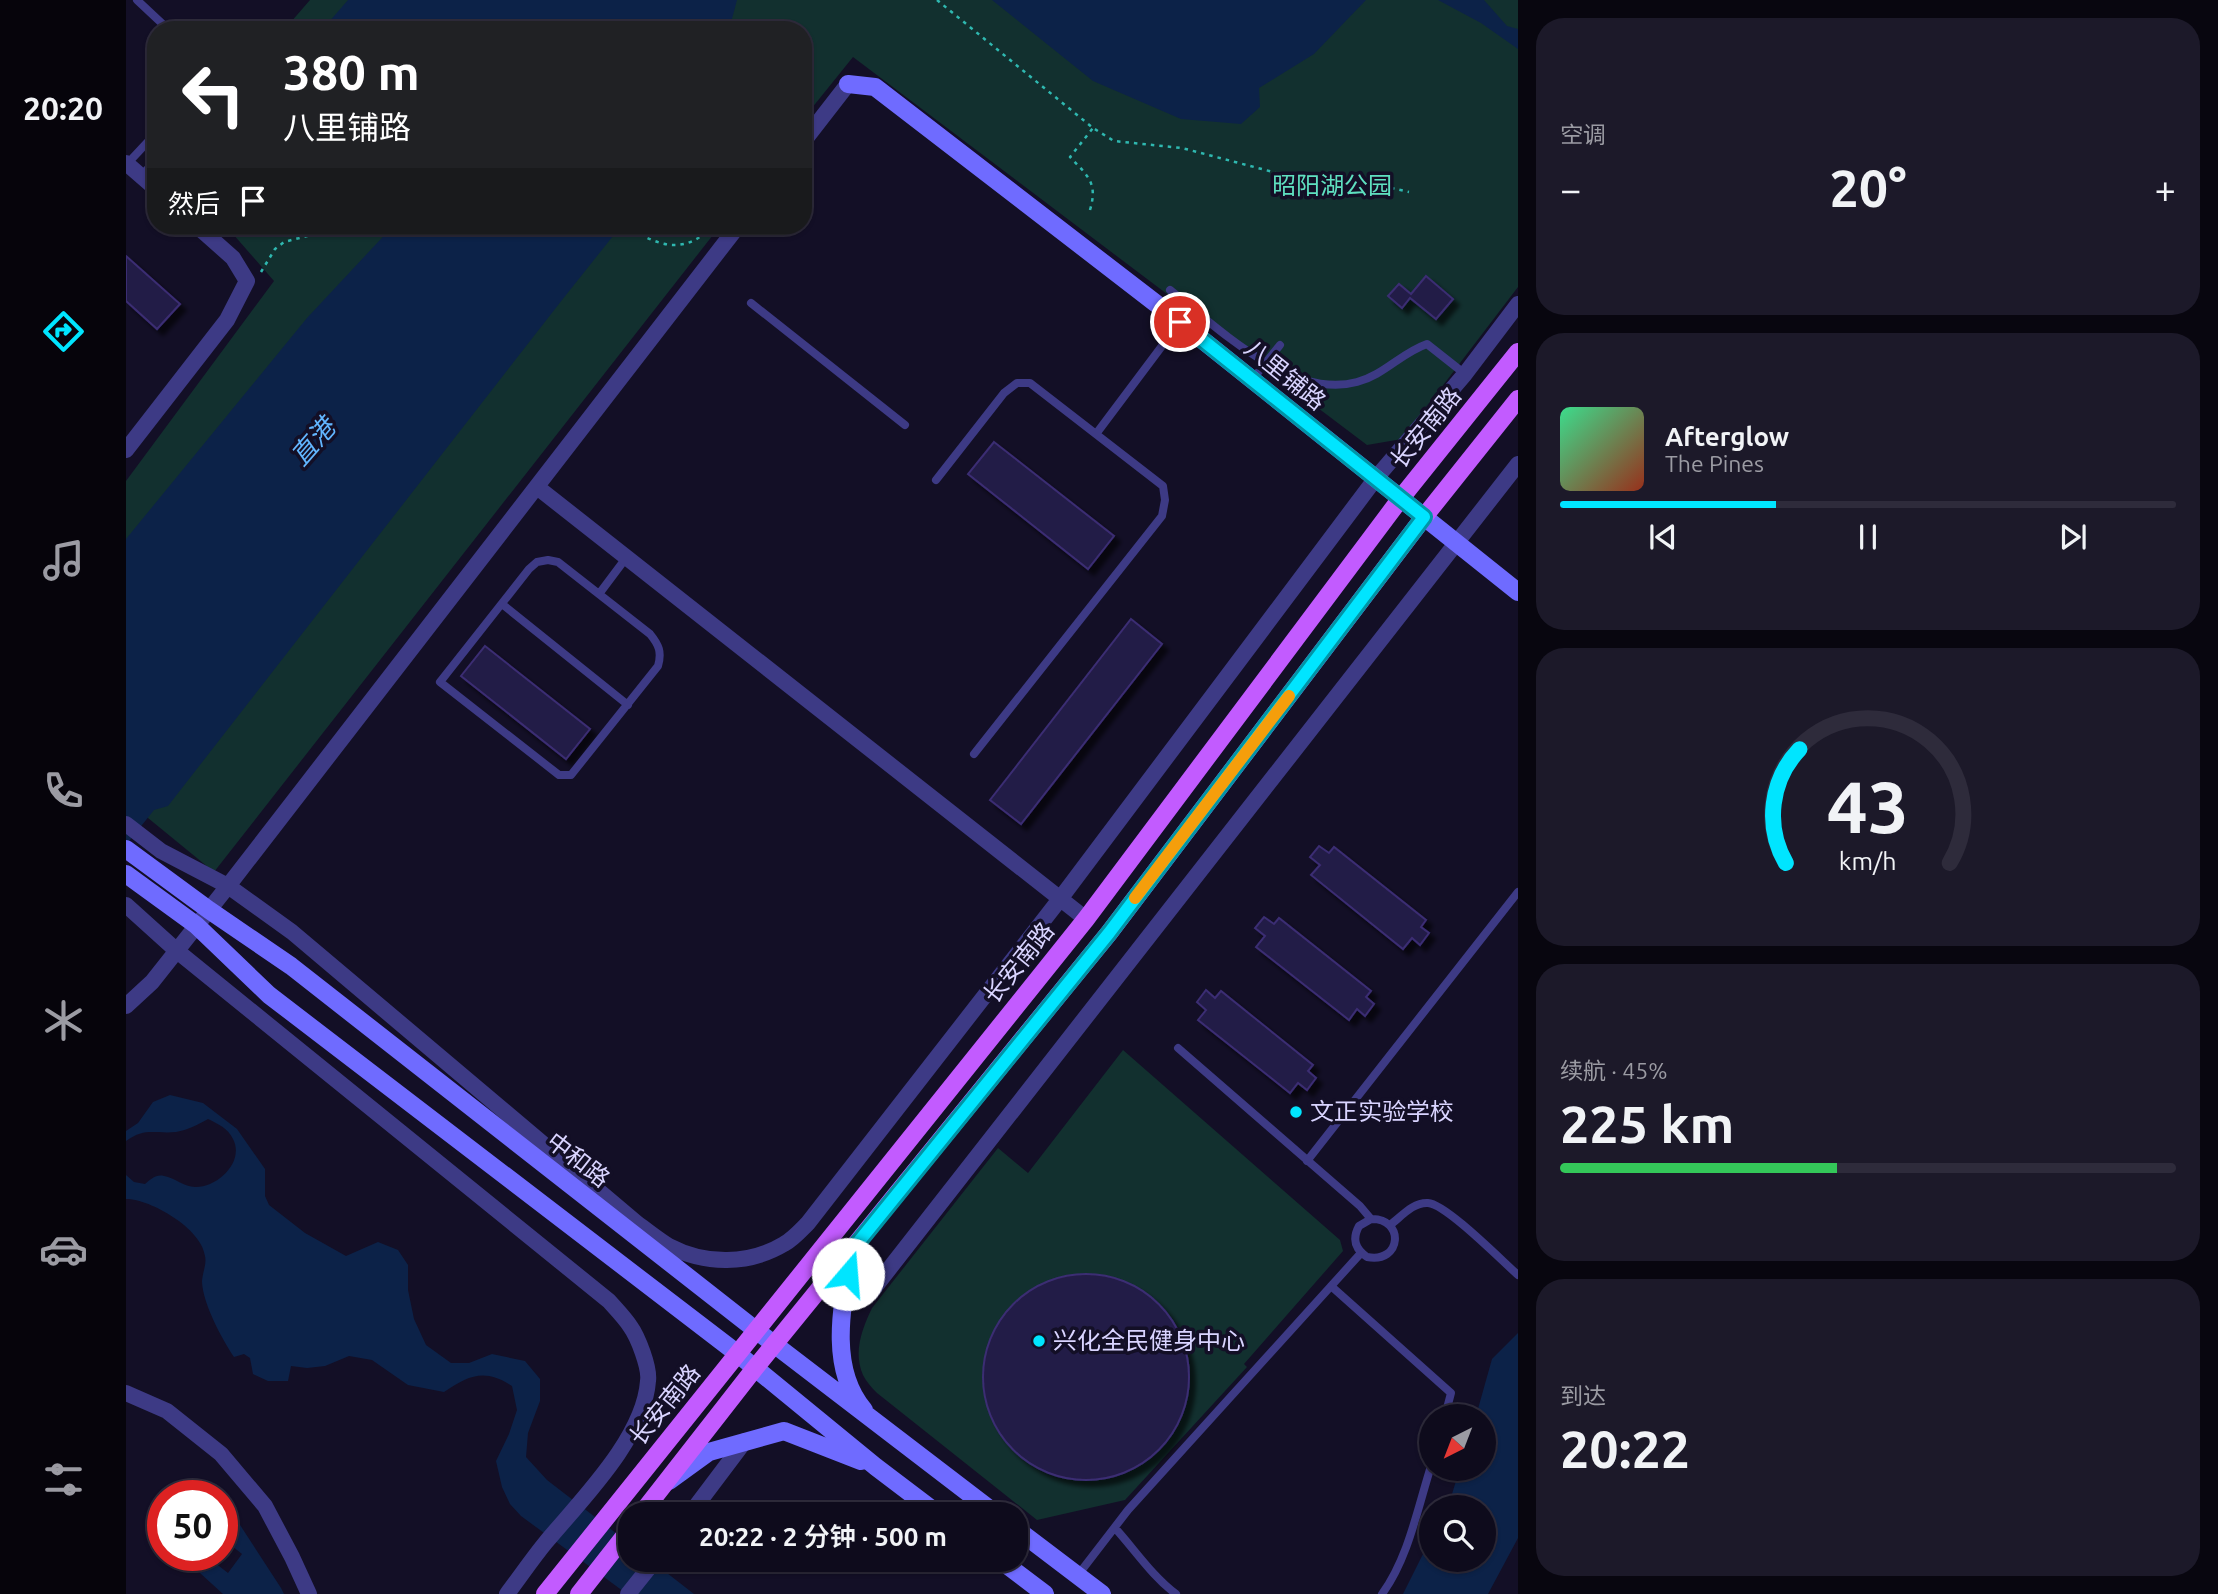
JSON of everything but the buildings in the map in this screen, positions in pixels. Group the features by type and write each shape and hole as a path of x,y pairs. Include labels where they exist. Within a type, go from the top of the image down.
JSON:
{"main road":[{"name":"八里铺路","path":"848,83 875,87 1180,322 1518,592"},
{"name":"长安南路","path":"545,1594 1086,919 1401,498 1518,352"},
{"name":"长安南路","path":"650,1502 755,1368 1109,933 1424,517 1518,399"},
{"name":"中和路","path":"126,849 291,966 774,1345 980,1502"},
{"path":"128,876 196,925 269,995 737,1354 922,1502"},
{"path":"852,1250 841,1318 842,1353 846,1376 856,1400 875,1423"},
{"path":"661,1488 709,1452 784,1431 876,1467"},
{"path":"1028,1538 1102,1594"},
{"path":"579,1594 618,1544"},
{"path":"1016,1572 1045,1594"}],"street":[{"path":"812,130 848,83"},
{"path":"126,163 147,181"},
{"path":"126,450 228,320 247,281 233,258 207,235"},
{"path":"126,1006 152,982 177,951 731,235"},
{"path":"126,824 161,851 228,886 292,932 638,1224 670,1246 700,1257 731,1261 764,1253 785,1243 808,1223 1060,900 1376,478 1465,374 1518,303"},
{"path":"871,1292 1518,464"},
{"path":"537,487 1086,919"},
{"path":"126,905 177,951 609,1301 631,1326 643,1355 649,1380 639,1417 620,1451 507,1594"},
{"path":"126,1393 167,1411 221,1454 265,1506 309,1594"},
{"path":"699,1502 745,1441"},
{"path":"628,1594 646,1572"}],"lane":[{"path":"137,0 159,21"},
{"path":"126,163 147,142"},
{"path":"141,176 147,170"},
{"path":"1170,290 1248,351 1306,381 1335,386 1359,382 1387,369 1411,350 1427,344 1465,374"},
{"path":"751,303 905,425"},
{"path":"1096,434 1180,322"},
{"path":"1252,380 1280,345"},
{"path":"936,480 1004,393 1017,383 1030,383 1163,486 1165,500 1162,516 974,754"},
{"path":"599,594 626,558"},
{"path":"537,562 558,562 599,594 650,634 662,654 658,666 571,775 559,775 440,682 537,562"},
{"path":"502,604 628,705"},
{"path":"1307,1161 1518,892"},
{"path":"1178,1048 1360,1206 1371,1219"},
{"path":"1390,1225 1416,1205 1429,1203 1445,1210 1518,1275"},
{"path":"1378,1218 1390,1225 1395,1240 1389,1253 1374,1259 1361,1253 1356,1247 1356,1232 1359,1226 1371,1219 1378,1218"},
{"path":"1078,1576 1128,1510 1361,1253"},
{"path":"1331,1286 1451,1393 1448,1404"},
{"path":"1382,1594 1391,1582 1401,1559 1426,1481"},
{"path":"1115,1528 1161,1582 1175,1594"}],"path":[{"path":"937,0 1093,128 1114,141 1182,148 1272,172 1297,184 1387,187 1409,192"},
{"path":"1090,210 1094,196 1093,185 1070,157 1093,128"},
{"path":"247,281 260,273 275,249 284,242 311,235"},
{"path":"642,235 667,246 694,240 703,235"}],"green space":[{"name":"昭阳湖公园","path":"310,0 1518,0 1518,287 1402,439 1367,445 853,57 812,108 812,21 292,21"},
{"path":"234,235 713,235 214,872 126,800 126,481 274,281"},
{"name":"兴化全民健身中心","path":"1123,1050 1340,1240 1343,1251 1244,1364 1247,1367 1125,1500 1037,1520 1028,1513 1028,1502 1014,1502 877,1393 864,1377 859,1358 860,1341 872,1308 998,1148 1028,1173"}],"water":[{"path":"348,0 737,0 731,21 330,21"},
{"path":"992,0 1366,0 1314,54 1259,88 1260,107 1241,124 1181,119 1093,81"},
{"path":"1438,0 1484,0 1507,26 1518,29 1518,49 1481,23"},
{"name":"直港","path":"385,235 614,235 168,806 154,810 126,845 126,539 307,318"},
{"path":"170,1095 203,1103 237,1129 265,1169 265,1196 269,1205 305,1233 346,1256 378,1242 398,1250 408,1265 408,1290 414,1319 426,1345 451,1363 469,1363 492,1354 525,1361 540,1379 540,1401 528,1433 526,1457 547,1480 618,1535 618,1572 666,1572 694,1594 627,1594 521,1516 510,1504 502,1487 496,1461 517,1410 512,1386 502,1380 477,1376 461,1381 444,1392 408,1385 372,1360 349,1356 325,1366 291,1366 288,1381 268,1381 253,1374 250,1358 244,1354 234,1357 209,1311 203,1291 205,1256 202,1246 174,1217 148,1204 126,1199 126,1175 134,1182 145,1184 154,1177 161,1176 187,1186 203,1186 227,1172 232,1165 236,1148 226,1129 208,1119 180,1131 144,1133 126,1141 126,1131 138,1123 153,1102"},
{"path":"1518,1333 1518,1538 1488,1594 1403,1594 1419,1562 1419,1572 1496,1572 1496,1495 1452,1495 1456,1481 1496,1481 1496,1404 1479,1404 1492,1359"},
{"path":"238,1522 284,1594 223,1594 198,1571 238,1571 238,1559 242,1554 238,1551"}],"slow traffic":[{"path":"1135,898 1289,696"}],"place":[{"name":"文正实验学校","path":"1296,1112"},
{"name":"兴化全民健身中心","path":"1039,1341"}],"route":[{"path":"848,1274 852,1250 1109,933 1424,517 1180,322"}]}
